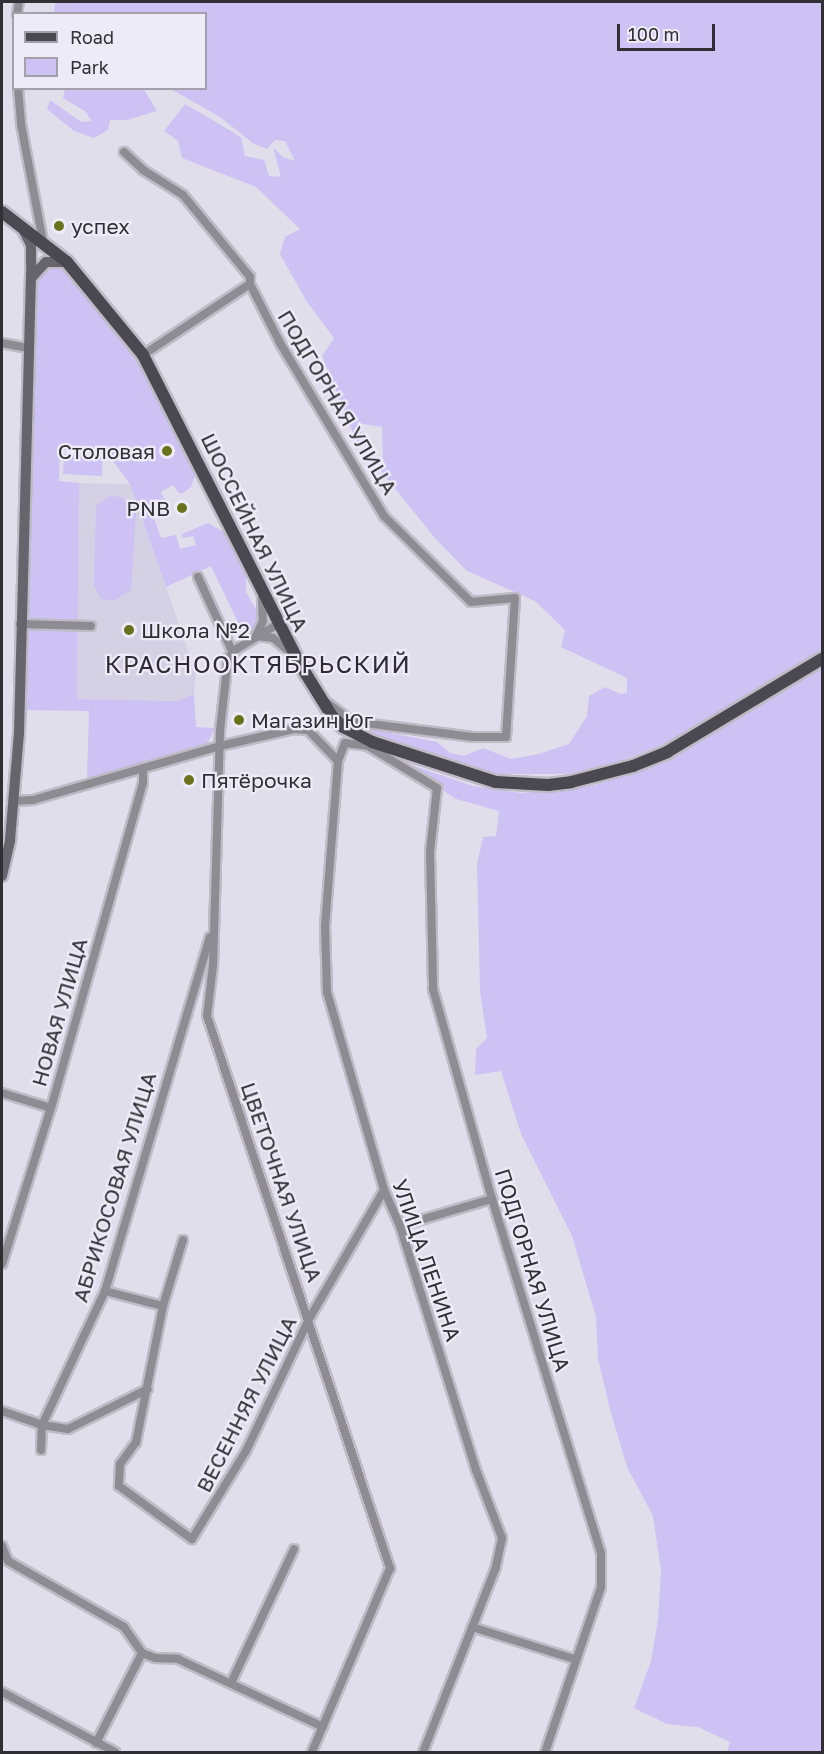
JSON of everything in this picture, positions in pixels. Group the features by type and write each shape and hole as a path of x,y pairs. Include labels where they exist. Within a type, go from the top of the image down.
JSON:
{"main road":[{"name":"ШОССЕЙНАЯ УЛИЦА","path":"2,212 43,241 67,262 143,355 278,624 321,699 343,727 372,742 496,782 529,785 571,782 633,766 667,752 822,659"},
{"path":"2,876 14,801 31,278 31,245 20,224"},
{"path":"31,278 43,241"},
{"path":"31,278 43,263 67,262"}],"street":[{"path":"18,90 21,124 43,241"},
{"name":"ПОДГОРНАЯ УЛИЦА","path":"124,152 143,170 183,195 250,277 250,284 338,444 384,516 471,602 515,598 506,737 473,737 363,723 350,720 321,699"},
{"path":"143,355 250,284"},
{"path":"2,343 28,348"},
{"path":"198,578 233,653 256,636 278,624"},
{"path":"256,636 264,613 261,590"},
{"path":"20,624 91,626"},
{"path":"256,636 273,638 298,661"},
{"name":"ЦВЕТОЧНАЯ УЛИЦА","path":"233,653 228,658 220,746 213,930 207,1016 390,1568 312,1752"},
{"path":"14,801 33,800 220,746 294,729 308,730 338,761"},
{"name":"ПОДГОРНАЯ УЛИЦА","path":"338,761 345,743 368,746 437,788 430,852 433,989 492,1199 601,1553 601,1587 574,1659 545,1752"},
{"name":"УЛИЦА ЛЕНИНА","path":"338,761 326,926 327,992 384,1190 400,1226 476,1470 502,1538 496,1567 423,1752"},
{"name":"НОВАЯ УЛИЦА","path":"2,1264 51,1108 143,783 143,768"},
{"name":"АБРИКОСОВАЯ УЛИЦА","path":"40,1450 42,1425 105,1291 213,930"},
{"path":"2,1092 51,1108"},
{"name":"ВЕСЕННЯЯ УЛИЦА","path":"148,1389 136,1442 120,1464 119,1486 192,1539 246,1451 309,1319 384,1190"},
{"path":"400,1226 492,1199"},
{"path":"2,1411 42,1425 68,1429 148,1389 163,1306 183,1240"},
{"path":"105,1291 163,1306"},
{"path":"2,1546 8,1561 124,1627 142,1653 155,1658 178,1659 323,1727"},
{"path":"231,1683 294,1549"},
{"path":"472,1627 574,1659"},
{"path":"96,1743 142,1653"},
{"path":"2,1692 115,1752"}],"shaded area":[{"name":"Школа №2","path":"79,483 130,484 196,673 194,694 177,701 77,699"}],"green space":[{"path":"55,2 822,2 822,653 681,738 615,763 566,774 497,774 426,757 387,743 360,727 437,742 450,753 464,756 483,748 511,759 539,754 569,744 587,716 589,696 605,687 620,694 627,693 627,678 561,647 565,630 535,601 467,571 434,537 377,466 383,461 382,427 357,423 369,446 357,443 322,356 334,338 307,302 280,254 285,237 300,229 256,187 182,158 178,141 164,131 185,104 241,137 245,156 264,160 269,176 281,177 273,147 283,157 295,161 285,141 275,140 267,149 254,144 220,117 173,90 207,90 207,12 54,12"},
{"path":"65,90 144,90 157,111 127,120 110,120 108,130 94,138 74,131 47,109 50,100 81,122 92,121 85,111 63,98"},
{"path":"56,264 78,281 139,359 196,473 191,487 183,493 179,493 173,485 161,492 170,511 154,518 161,538 176,535 180,549 196,545 193,536 183,538 182,534 208,523 231,536 246,567 246,592 259,615 257,627 244,635 211,566 166,587 130,484 104,449 60,450 59,481 79,483 77,699 177,701 194,694 196,727 215,728 205,748 87,778 89,711 24,710 35,279 38,270"},
{"path":"64,454 103,456 102,476 63,474"},
{"path":"110,496 122,497 136,513 131,590 114,601 101,599 94,585 96,506"},
{"path":"822,663 822,1752 727,1752 730,1742 698,1727 667,1724 634,1708 651,1661 658,1619 661,1571 653,1516 627,1467 611,1413 598,1359 596,1317 572,1236 521,1134 501,1071 475,1075 476,1049 487,1038 480,992 477,864 483,837 496,836 499,811 456,799 397,760 473,786 521,793 595,785 661,760"}],"place":[{"name":"успех","path":"59,226"},
{"name":"Столовая","path":"167,451"},
{"name":"PNB","path":"182,508"},
{"name":"Школа №2","path":"129,630"},
{"name":"Магазин Юг","path":"239,720"},
{"name":"Пятёрочка","path":"189,780"}],"district":[{"name":"КРАСНООКТЯБРЬСКИЙ","path":"258,664"}]}
